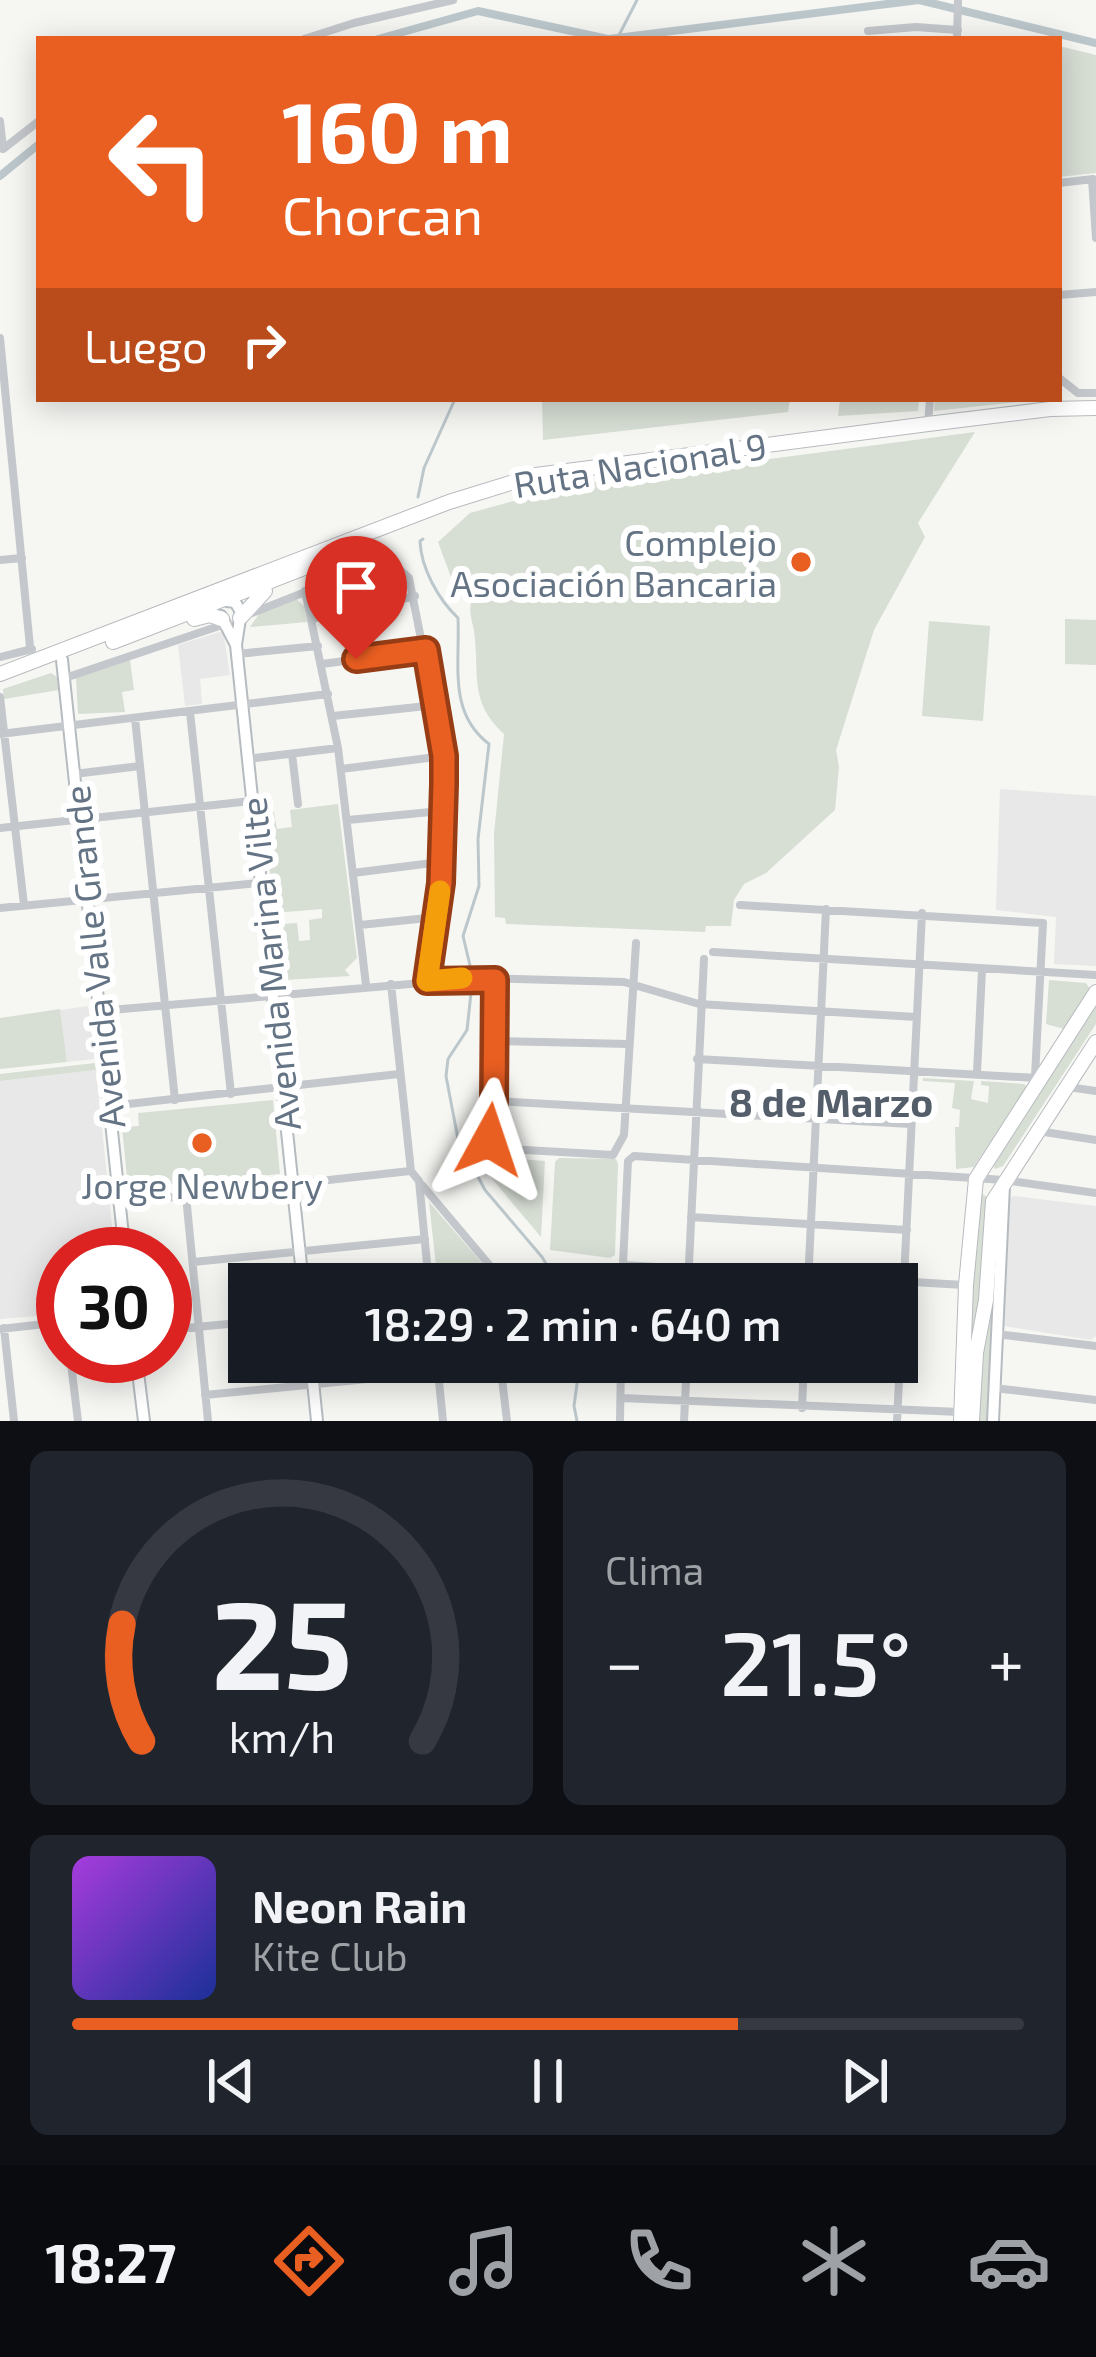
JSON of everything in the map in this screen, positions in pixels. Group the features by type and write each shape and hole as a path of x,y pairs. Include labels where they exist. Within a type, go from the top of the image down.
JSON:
{"main road":[{"name":"Ruta Nacional 9","path":"0,677 487,488 536,475 1050,409 1096,412"},
{"name":"Ruta Nacional 9","path":"0,677 126,637 222,617 299,572 452,508 552,479 1096,412"},
{"path":"208,596 222,617 242,589 310,556"},
{"path":"965,1418 966,1285 976,1179 1096,992"},
{"path":"965,1418 986,1301 990,1212 1004,1180 1096,1042"}],"street":[{"path":"313,36 453,0"},
{"path":"868,31 958,35 958,0"},
{"path":"0,121 2,150"},
{"path":"2,150 36,124"},
{"path":"1062,183 1094,179 1096,238"},
{"path":"1062,295 1096,292"},
{"path":"0,338 30,647 42,659"},
{"path":"1062,380 1078,393 1096,393"},
{"path":"928,424 930,402"},
{"path":"0,560 22,558"},
{"path":"64,678 222,617 385,562 405,572 415,596 444,756 437,917 427,981"},
{"path":"305,592 338,748 366,985"},
{"path":"311,619 415,596"},
{"name":"Avenida Marina Vilte","path":"222,617 237,649 301,1263"},
{"path":"237,649 318,646"},
{"path":"0,657 30,647"},
{"path":"322,664 426,650"},
{"name":"Avenida Valle Grande","path":"62,660 122,1227"},
{"path":"2,734 328,694"},
{"path":"0,697 24,905"},
{"path":"333,716 436,705"},
{"path":"190,712 231,1094"},
{"path":"135,718 175,1100"},
{"path":"248,759 338,748"},
{"path":"292,754 298,803"},
{"path":"341,769 444,756"},
{"path":"74,774 140,766"},
{"path":"0,828 251,801"},
{"path":"348,820 441,811"},
{"path":"353,873 440,862"},
{"path":"0,908 260,883"},
{"path":"697,1059 1037,1078 1042,923 740,905"},
{"path":"809,1263 826,908"},
{"path":"905,1263 922,914"},
{"path":"359,925 437,917"},
{"path":"495,980 489,1144 493,1150 613,1155 618,1151 627,1106 636,943"},
{"path":"688,1263 699,1004 708,955 1096,975"},
{"path":"977,1073 982,970"},
{"path":"99,1011 480,978 633,984 699,1004 916,1017"},
{"path":"391,984 411,1171 488,1263"},
{"path":"496,1041 629,1044"},
{"path":"108,1106 399,1074"},
{"path":"1067,1087 1096,1091"},
{"path":"494,1101 911,1124"},
{"path":"1036,1131 1096,1140"},
{"path":"622,1263 628,1161 634,1156 1004,1180 1096,1193"},
{"path":"119,1203 411,1171"},
{"path":"993,1421 1004,1180"},
{"path":"419,1181 427,1263"},
{"path":"186,1196 208,1421"},
{"path":"691,1217 907,1230"},
{"path":"193,1262 425,1239"},
{"path":"918,1283 966,1285"},
{"path":"192,1328 228,1324"},
{"path":"14,1421 2,1329 36,1325"},
{"path":"996,1334 1096,1346"},
{"path":"73,1383 78,1421"},
{"path":"139,1383 144,1421"},
{"path":"206,1395 328,1383"},
{"path":"439,1383 443,1421"},
{"path":"502,1383 507,1421"},
{"path":"620,1421 621,1383"},
{"path":"684,1421 685,1383"},
{"path":"802,1408 804,1383"},
{"path":"897,1416 898,1383"},
{"path":"314,1385 317,1421"},
{"path":"994,1388 1096,1400"},
{"path":"621,1397 965,1418"},
{"path":"747,1421 748,1406"}],"shaded area":[{"path":"1062,47 1096,55 1096,173 1062,177"},
{"path":"542,402 790,402 788,412 543,440"},
{"path":"840,402 919,402 918,411 838,416"},
{"path":"935,402 1018,402 934,411"},
{"path":"975,432 918,523 925,537 874,630 836,750 835,810 766,873 744,884 734,900 731,926 706,926 705,932 506,924 505,918 495,917 494,834 504,734 480,698 471,602 455,588 438,542 470,513 571,485"},
{"path":"296,599 304,606 307,622 250,627 259,614"},
{"path":"1065,619 1096,620 1096,665 1065,664"},
{"path":"929,621 990,626 983,721 922,716"},
{"path":"223,631 230,675 200,679 202,704 185,706 178,645"},
{"path":"130,660 134,690 122,692 125,712 78,714 76,678"},
{"path":"51,673 57,677 59,690 4,699 3,689"},
{"path":"1000,789 1096,796 1096,966 1054,964 1056,917 996,910"},
{"path":"338,804 357,958 345,970 350,976 285,980 278,953 286,951 283,924 297,923 299,941 310,940 309,920 322,918 322,909 274,913 264,813 274,812 277,829 292,827 290,810"},
{"path":"1049,980 1086,983 1090,989 1064,1029 1046,1024"},
{"path":"1096,1003 1096,1024 1003,1166 995,1169 992,1163"},
{"path":"88,1006 95,1059 67,1062 60,1010"},
{"path":"60,1009 67,1062 0,1069 0,1018"},
{"path":"95,1063 96,1070 0,1081 0,1074"},
{"path":"96,1070 112,1227 36,1227 36,1316 0,1319 0,1081"},
{"path":"923,1078 974,1081 971,1099 988,1103 989,1086 981,1081 1027,1087 974,1167 956,1169 955,1127 959,1127 960,1110 952,1108 955,1083"},
{"name":"Jorge Newbery","path":"273,1100 280,1174 128,1188 122,1127 139,1126 138,1113"},
{"path":"493,1157 545,1161 541,1237 487,1173"},
{"path":"559,1158 616,1159 615,1255 610,1258 550,1250"},
{"path":"980,1192 988,1198 983,1298 969,1381 975,1198"},
{"path":"998,1198 988,1421 975,1421"},
{"path":"1008,1199 1096,1206 1096,1336 1091,1340 1004,1326"},
{"path":"429,1202 482,1263 436,1263"}],"waterway":[{"path":"619,36 637,0"},
{"path":"633,36 919,0 1096,43"},
{"path":"389,36 478,11 594,36"},
{"path":"0,176 36,146"},
{"path":"418,497 424,468 454,402"},
{"path":"423,539 427,572 458,618 462,703 476,732 489,744 478,839 479,886 463,936 472,974"},
{"path":"472,984 467,1030 448,1059 446,1076 458,1139 485,1190 546,1263"},
{"path":"577,1383 577,1421"}],"slow traffic":[{"path":"440,891 427,981 462,978"}],"place":[{"name":"Complejo Asociación Bancaria","path":"801,562"},
{"name":"Jorge Newbery","path":"202,1143"}],"district":[{"name":"8 de Marzo","path":"831,1101"}],"route":[{"path":"356,659 426,650 444,756 441,883 427,981 495,980 489,1140"}]}
